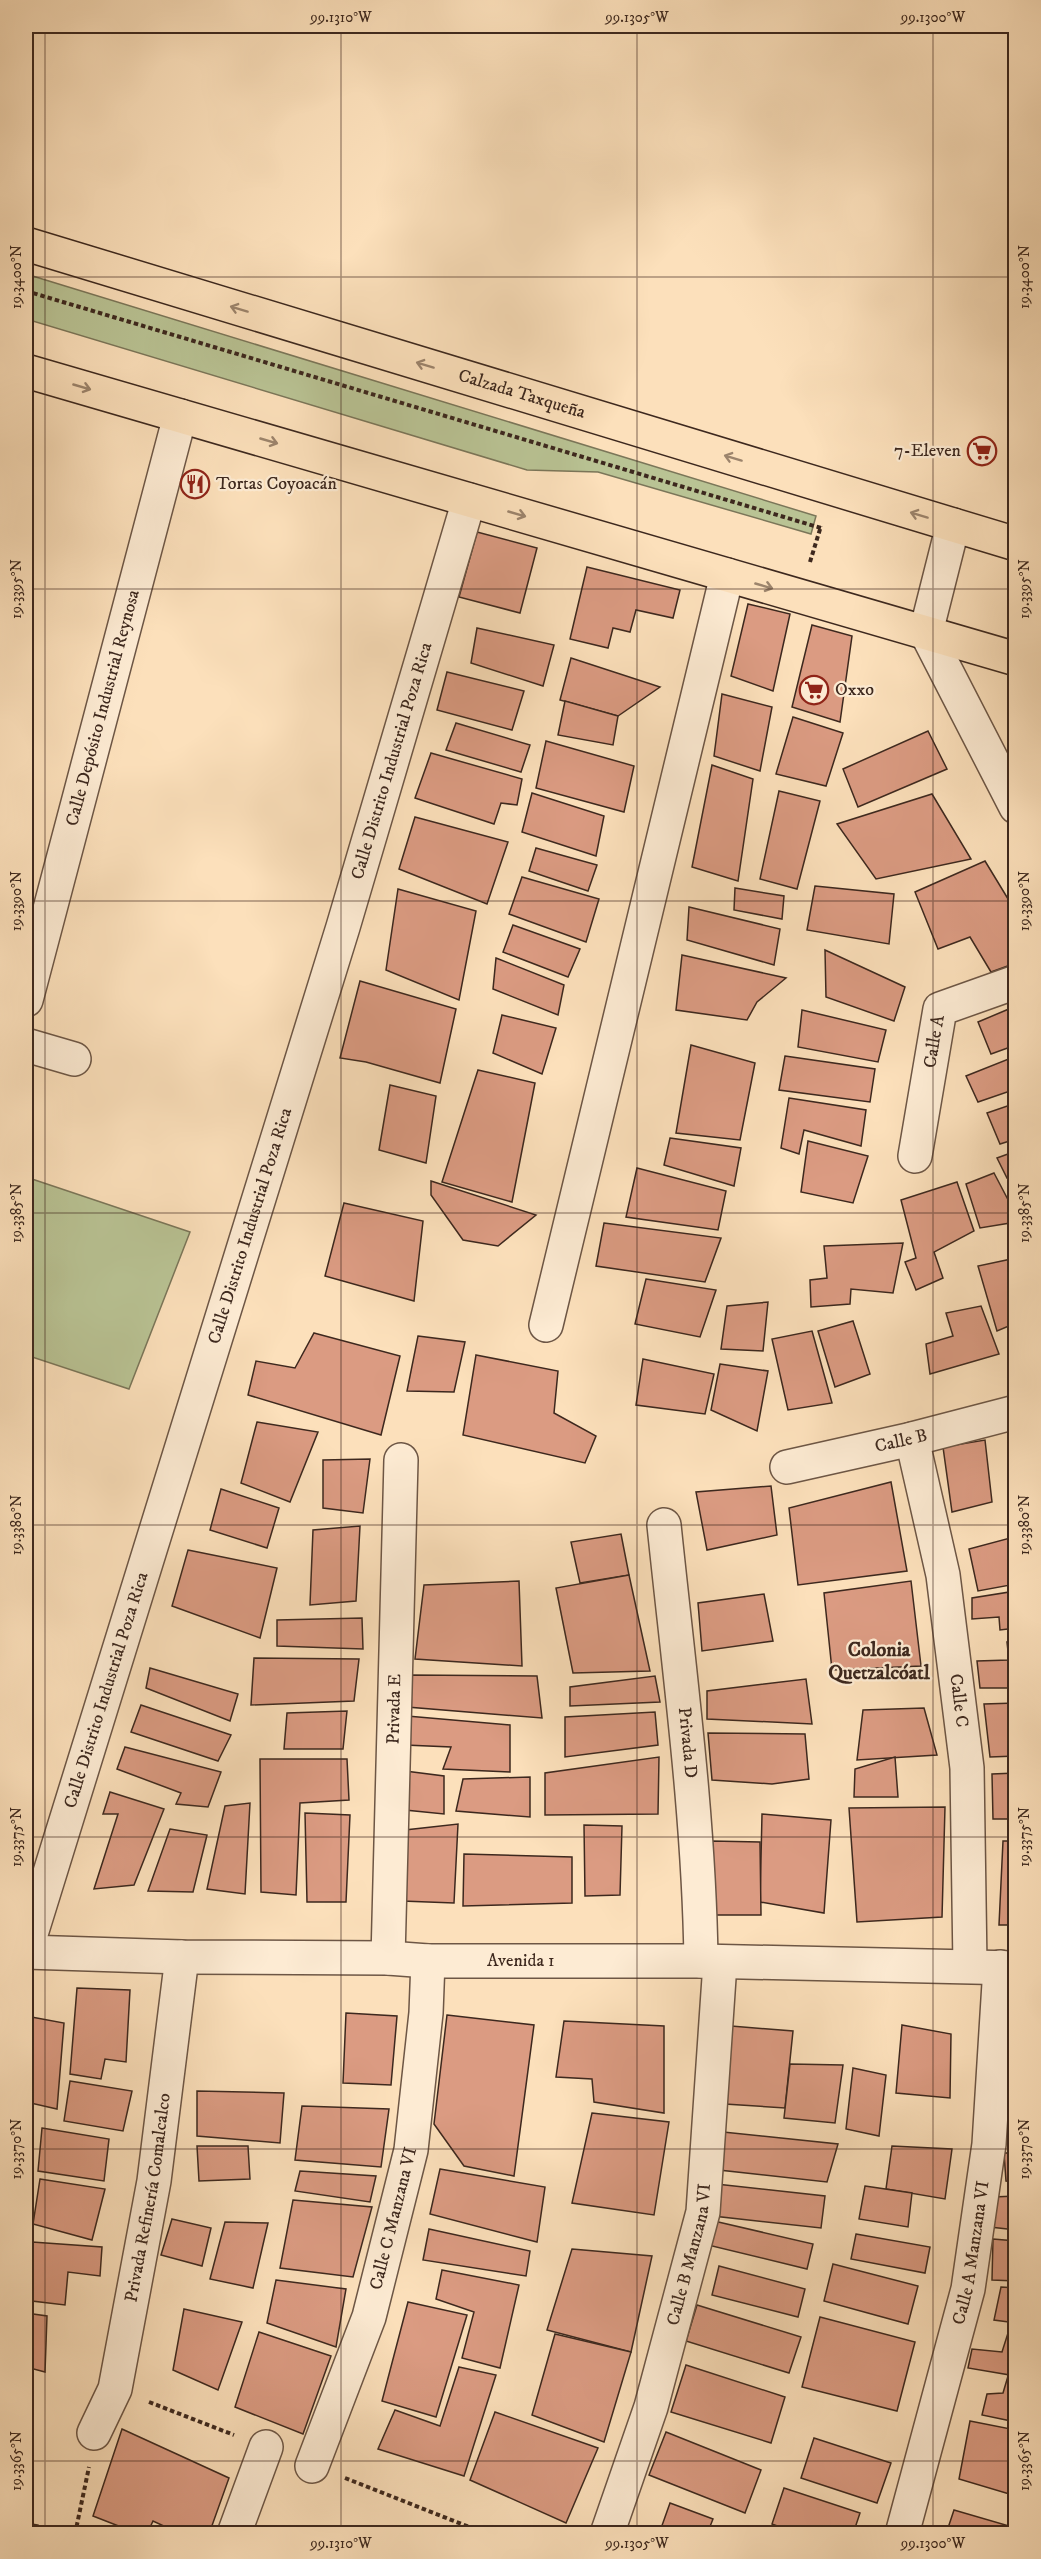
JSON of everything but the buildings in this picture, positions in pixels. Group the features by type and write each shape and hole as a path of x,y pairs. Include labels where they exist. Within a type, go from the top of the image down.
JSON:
{"main road":[{"name":"Calzada Taxqueña","path":"26,244 1016,544"},
{"path":"26,371 1016,659"}],"street":[{"name":"Calle Depósito Industrial Reynosa","path":"26,1000 180,416"},
{"name":"Calle Distrito Industrial Poza Rica","path":"26,1951 343,927 469,500"},
{"path":"953,525 926,632 1016,807"},
{"path":"546,1325 726,575"},
{"name":"Calle A","path":"915,1156 940,1009 1016,982"},
{"path":"26,1045 74,1059"},
{"name":"Calle B","path":"787,1467 1016,1412"},
{"name":"Calle C","path":"912,1438 943,1575 995,1967"},
{"name":"Privada E","path":"388,1958 401,1460"},
{"name":"Privada D","path":"664,1525 686,1731 700,1922 711,1962"},
{"name":"Avenida 1","path":"26,1951 182,1957 995,1967"},
{"name":"Privada Refinería Comalcalco","path":"94,2433 115,2389 154,2181 182,1957"},
{"name":"Calle C Manzana VI","path":"312,2466 369,2317 411,2150 426,2013 428,1961"},
{"name":"Calle B Manzana VI","path":"607,2534 651,2407 703,2212 711,1962"},
{"name":"Calle A Manzana VI","path":"902,2534 968,2289 989,2144 995,1967"},
{"path":"234,2534 266,2447"}],"path":[{"path":"26,291 821,528"},
{"path":"799,595 834,489"},
{"path":"75,2534 94,2433"}],"green space":[{"path":"26,274 816,516 811,534 598,472 527,470 26,319"},
{"path":"26,1177 190,1232 129,1389 26,1355"}],"place":[{"name":"7-Eleven","path":"982,451"},
{"name":"Tortas Coyoacán","path":"195,484"},
{"name":"Oxxo","path":"814,690"}],"district":[{"name":"Colonia Quetzalcóatl","path":"879,1662"}]}
